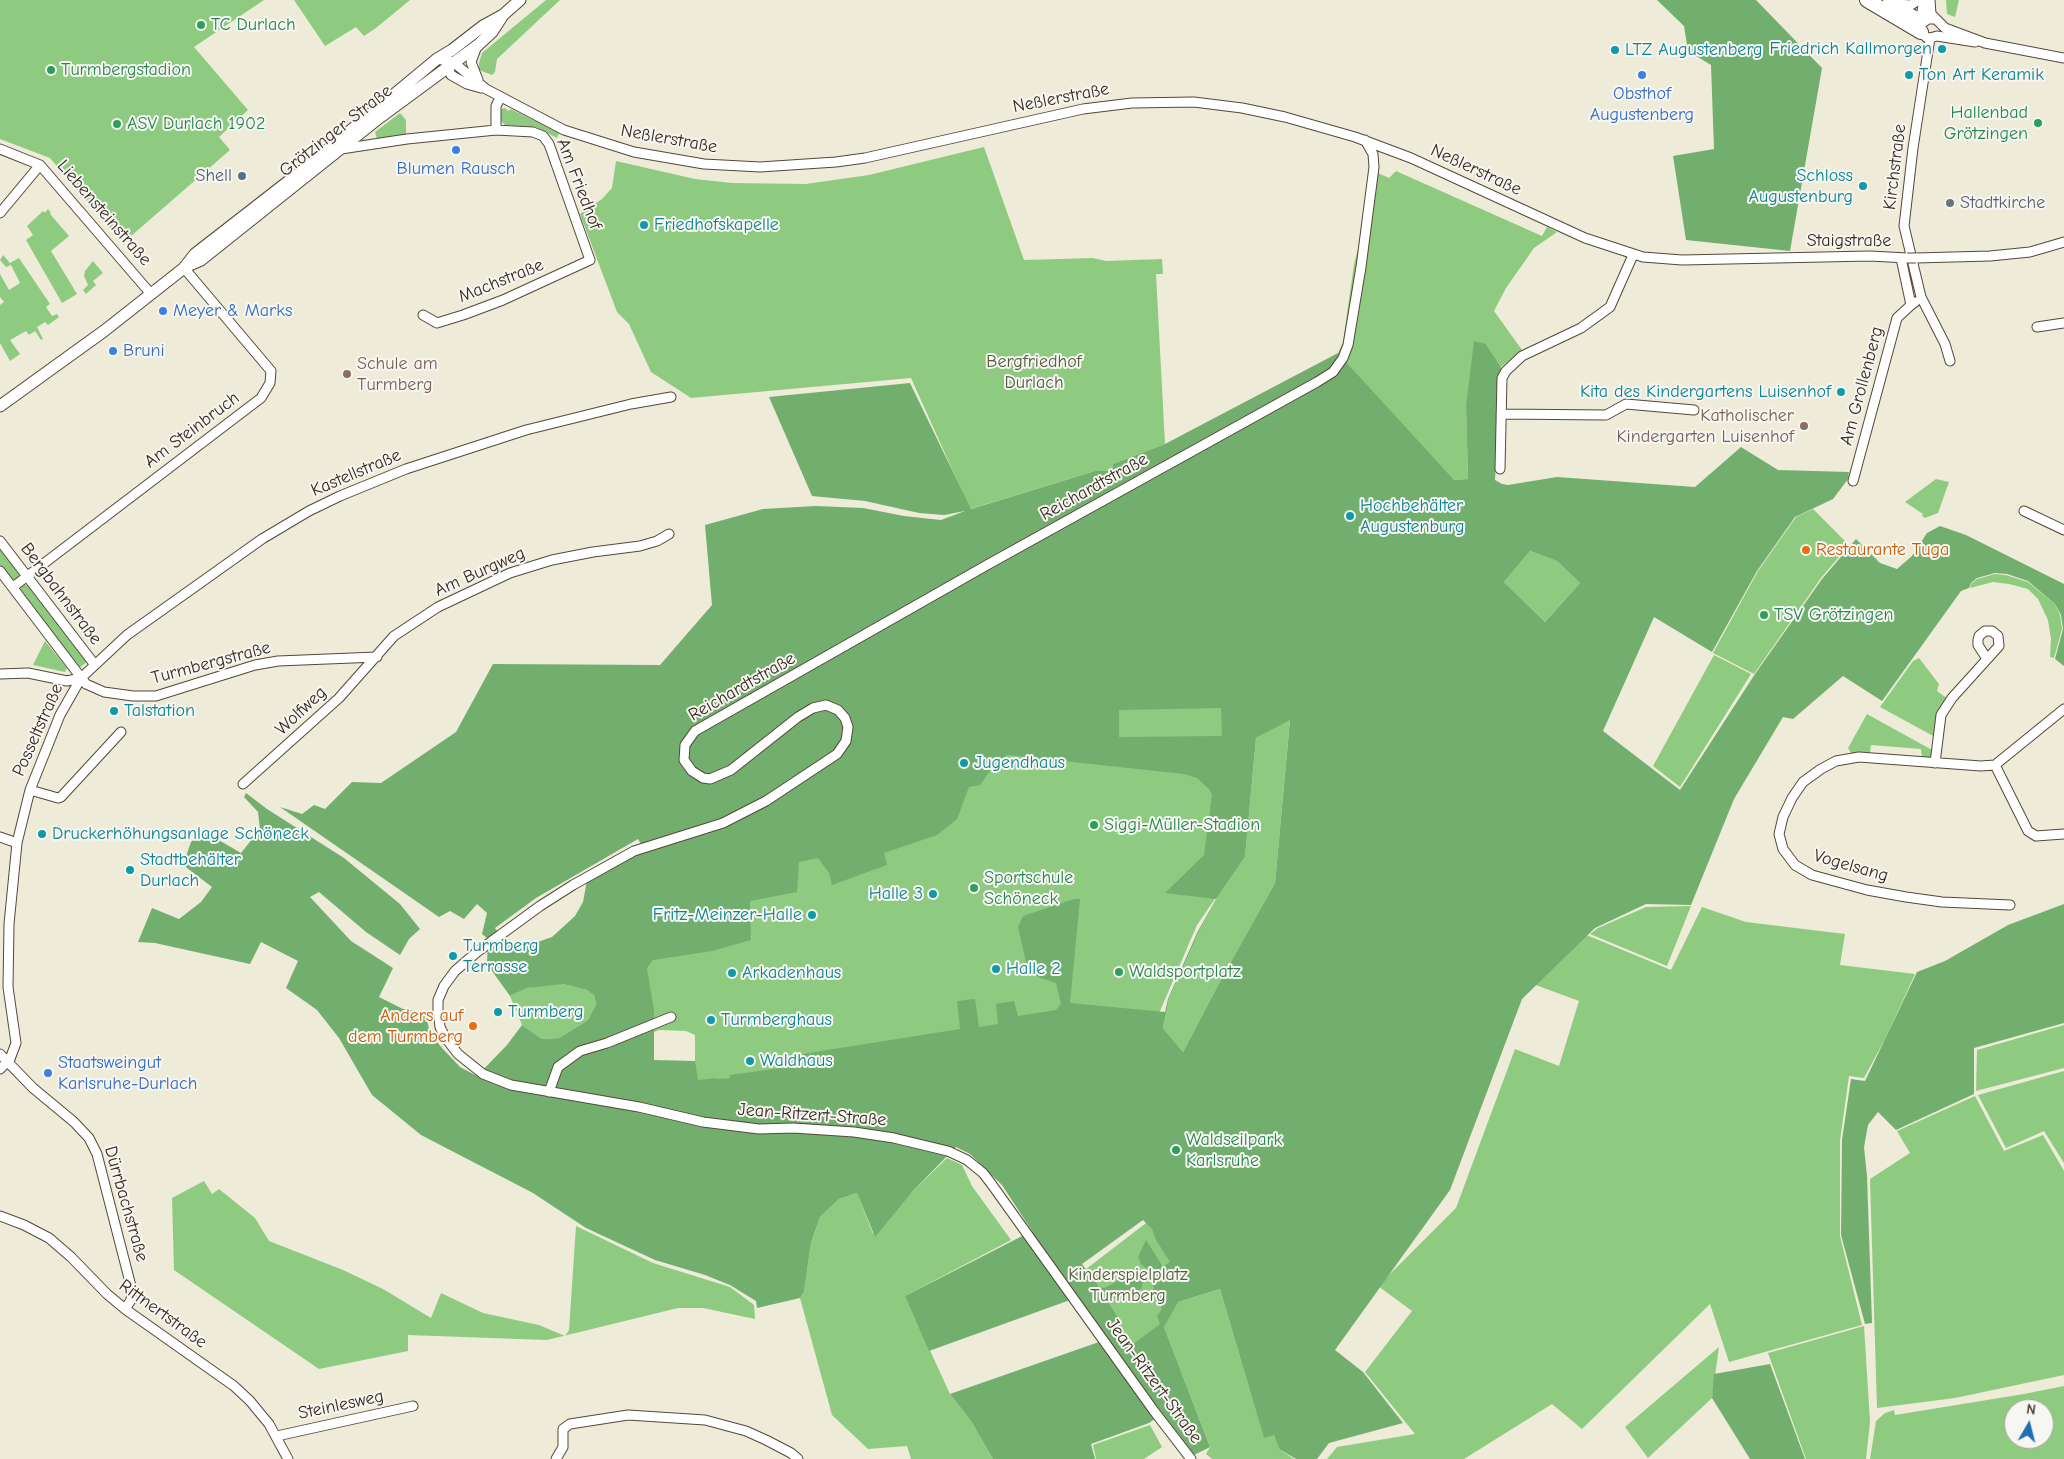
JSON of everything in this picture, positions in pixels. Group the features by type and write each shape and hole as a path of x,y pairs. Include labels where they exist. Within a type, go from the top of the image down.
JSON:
{"highway":[{"path":"1867,0 1930,28"},
{"path":"1892,2 1903,12 1930,28"}],"main road":[{"name":"Grötzinger Straße","path":"0,406 104,331 184,268 201,260 341,149 447,60 483,26 503,15 520,0"},
{"name":"Grötzinger Straße","path":"184,268 195,254 309,164 447,60 478,45 492,32 503,15"}],"street":[{"path":"1892,2 1911,5 1919,0"},
{"name":"Kirchstraße","path":"1924,0 1922,11 1930,28"},
{"name":"Kirchstraße","path":"1930,0 1932,14 1904,226 1921,297 1945,344 1950,361"},
{"path":"1930,28 1970,42 1985,42 2064,58"},
{"path":"478,45 471,62 471,67 483,87"},
{"name":"Neßlerstraße","path":"447,60 451,75 467,84 483,87 500,98 564,130 594,141 673,159 732,166 803,166 865,158 1084,109 1149,102 1194,102 1242,108 1319,126 1365,140 1411,158 1585,238 1634,255"},
{"path":"496,130 496,106 500,98"},
{"name":"Am Friedhof","path":"341,149 407,139 496,130 533,132 547,140 590,260"},
{"name":"Reichardtstraße","path":"549,1092 491,1078 473,1068 458,1054 445,1037 438,1016 438,1000 447,980 470,958 540,906 618,859 652,845 723,823 772,797 836,754 846,741 848,726 845,718 838,710 826,705 814,708 798,717 731,770 710,779 703,778 692,772 684,760 684,745 695,731 1332,372 1343,358 1348,345 1361,267 1374,167 1373,154 1365,140"},
{"name":"Liebensteinstraße","path":"0,149 40,165 151,294"},
{"path":"0,212 40,165"},
{"name":"Staigstraße","path":"1634,255 1682,260 1870,256 1908,258 1990,256 2022,253 2064,242"},
{"path":"1500,469 1502,378 1506,371 1513,362 1522,356 1581,328 1610,307 1634,255"},
{"path":"1908,258 1910,305"},
{"name":"Machstraße","path":"423,315 437,323 463,315 503,300 590,260"},
{"name":"Am Steinbruch","path":"12,587 261,398 270,384 271,371 184,268"},
{"path":"1910,305 1921,297"},
{"name":"Am Grollenberg","path":"1853,481 1897,318 1910,305"},
{"path":"2037,328 2064,323"},
{"name":"Kastellstraße","path":"95,665 126,635 262,539 309,511 340,496 392,474 526,430 623,406 671,397"},
{"path":"1501,414 1606,415 1626,404 1694,410"},
{"path":"2024,511 2064,530"},
{"name":"Am Burgweg","path":"376,657 394,636 438,608 510,573 552,560 640,546 657,541 669,534"},
{"name":"Bergbahnstraße","path":"0,541 95,665 81,678 0,571"},
{"name":"Turmbergstraße","path":"81,678 90,687 104,692 132,696 156,696 255,665 278,661 376,657"},
{"name":"Wolfweg","path":"243,784 339,698 376,657"},
{"path":"1936,763 1941,715 1952,698 1987,659"},
{"path":"0,674 28,673 67,681 81,678"},
{"name":"Posseltstraße","path":"3,1065 14,1053 16,1043 8,987 9,924 17,843 30,790 60,715 81,678"},
{"path":"2064,709 1995,765 2028,831 2036,836 2064,834"},
{"path":"30,790 58,798 61,797 121,732"},
{"name":"Vogelsang","path":"1995,765 1981,766 1859,757 1836,761 1803,782 1792,798 1783,817 1779,834 1783,849 1795,865 1812,876 1867,890 1942,902 2010,905"},
{"path":"0,837 17,843"},
{"path":"549,1092 558,1068 580,1051 607,1043 670,1018"},
{"name":"Dürrbachstraße","path":"0,1054 3,1065 74,1122 89,1138 98,1154 132,1290 131,1300 124,1309"},
{"name":"Jean-Ritzert-Straße","path":"549,1092 717,1124 759,1129 793,1128 854,1132 929,1146 960,1156 975,1166 990,1182 1154,1411 1192,1459"},
{"name":"Rittnertstraße","path":"0,1216 24,1225 49,1238 72,1257 124,1309 234,1386 260,1412 277,1436 288,1459"},
{"name":"Steinlesweg","path":"277,1436 413,1406"},
{"path":"556,1459 563,1447 564,1429 570,1424 628,1414 705,1420 746,1431 791,1453 798,1459"}],"green space":[{"name":"ASV Durlach 1902","path":"0,0 264,0 194,47 248,110 219,137 230,150 123,243 50,158 0,139"},
{"path":"294,0 410,0 364,36 356,27 325,46"},
{"path":"546,0 560,0 497,59 495,72 492,75 479,70 482,53"},
{"path":"1657,0 1756,0 1822,68 1790,251 1686,240 1673,156 1714,149 1711,65 1688,51 1684,26"},
{"path":"1946,0 1959,0 1955,17 1947,14"},
{"path":"505,108 508,111 511,109 559,133 557,138 536,127 505,125 500,120 501,109"},
{"path":"400,113 406,120 406,134 404,136 377,139 375,132"},
{"name":"Bergfriedhof Durlach","path":"984,147 1024,260 1093,258 1106,261 1162,259 1163,274 1156,274 1165,444 1113,464 1112,471 1095,471 970,509 911,378 691,398 651,372 629,324 617,312 580,214 602,199 612,188 616,161 695,179 732,183 806,184 869,175"},
{"path":"1396,171 1542,236 1547,227 1557,232 1534,248 1506,288 1494,311 1522,350 1501,367 1486,344 1466,406 1468,479 1453,480 1338,353 1343,342 1354,264 1378,173 1389,178"},
{"path":"48,209 69,236 51,251 77,294 62,303 26,240 33,235 27,226 43,211 45,213"},
{"path":"3,255 10,263 19,258 50,304 46,307 52,316 57,314 59,317 48,325 45,322 37,327 43,339 41,340 35,331 29,335 26,331 10,340 20,354 10,361 0,343 0,305 4,302 0,297 0,274 9,290 20,283 11,265 6,267 0,260"},
{"path":"93,261 103,273 93,281 96,285 86,294 83,290 88,285 84,276 85,271"},
{"name":"Kinderspielplatz Turmberg","path":"1474,341 1486,344 1501,367 1495,480 1502,484 1508,485 1557,477 1695,487 1741,447 1778,470 1849,472 1848,479 1833,499 1795,517 1757,571 1712,652 1654,617 1603,731 1680,790 1755,674 1822,579 1856,539 1880,563 1897,569 1912,556 1927,533 1940,526 1966,535 2064,584 2064,666 2055,659 2063,629 2061,615 2055,604 2028,581 2007,574 1995,573 1977,578 1971,583 1969,588 1961,591 1882,701 1843,676 1793,719 1783,717 1734,799 1691,905 1646,904 1595,928 1522,999 1450,1190 1335,1350 1363,1372 1403,1423 1329,1443 1317,1459 1296,1459 1279,1449 1274,1435 1264,1438 1220,1289 1178,1302 1164,1327 1210,1447 1194,1455 1162,1414 1149,1423 1091,1444 1095,1459 993,1459 971,1421 950,1394 1099,1342 1070,1300 929,1351 905,1296 1032,1231 1002,1185 970,1154 956,1147 912,1192 875,1237 857,1193 839,1199 820,1217 811,1243 804,1292 800,1298 757,1308 756,1301 730,1285 705,1275 655,1260 586,1228 533,1193 421,1135 372,1095 339,1038 317,1010 286,988 298,961 261,942 250,964 155,943 138,942 152,908 179,919 201,902 212,887 183,865 191,842 205,832 241,853 260,829 258,812 244,797 246,793 267,809 344,858 400,904 420,929 409,939 400,955 366,932 319,892 310,897 351,941 393,968 379,997 403,1009 425,1012 430,1033 460,1067 477,1076 507,1045 522,1025 542,1039 559,1038 588,1020 596,1004 594,995 587,990 563,984 527,988 510,996 487,964 488,939 482,934 487,913 477,904 464,919 450,911 439,917 280,807 302,814 314,805 325,809 352,782 381,783 456,732 493,664 660,665 712,605 705,525 763,509 816,506 863,508 904,516 941,520 965,511 944,515 919,513 865,501 812,496 769,397 910,383 971,509 1095,471 1112,471 1113,464 1165,444 1338,353 1454,480 1468,479 1466,406","holes":["1530,551 1557,561 1580,583 1545,622 1504,582","1221,708 1222,736 1119,737 1119,710","1290,720 1275,883 1183,1052 1163,1028 1169,999 1216,899 1245,857 1256,738","1007,755 1184,774 1197,778 1209,789 1212,795 1204,855 1165,893 1216,899 1197,933 1168,999 1165,1012 1070,1003 1080,899 1074,899 1023,916 1018,927 1026,962 1038,977 1056,983 1061,1004 1056,1010 1018,1016 1014,1001 996,1004 998,1024 979,1027 975,999 957,1001 960,1029 802,1054 802,1060 786,1063 787,1067 730,1075 730,1078 698,1080 695,1061 654,1060 654,1010 647,968 653,960 712,951 751,940 750,901 797,892 799,862 818,858 829,873 832,885 887,865 884,853 937,835 957,819 969,787 980,785 992,768","638,839 641,844 588,875 583,902 575,916 552,937 526,946 504,941 495,928 536,898","1143,1220 1152,1229 1156,1240 1170,1262 1163,1267 1146,1240 1138,1257 1141,1264 1149,1271 1153,1280 1154,1293 1162,1309 1157,1316 1160,1324 1132,1345 1130,1342 1124,1344 1115,1331 1120,1325 1119,1319 1106,1299 1119,1297 1124,1302 1133,1301 1134,1294 1142,1288 1143,1279 1138,1275 1132,1279 1119,1278 1116,1282 1104,1288 1099,1287 1082,1264"]},
{"path":"1936,479 1949,482 1938,513 1925,518 1922,516 1923,514 1905,502"},
{"name":"TSV Grötzingen","path":"1813,509 1849,545 1821,578 1754,674 1713,653 1758,571 1796,517"},
{"path":"0,547 20,574 17,579 11,579 0,565"},
{"path":"1530,551 1557,561 1580,583 1545,622 1504,582"},
{"path":"1995,574 2006,575 2028,582 2055,604 2060,615 2062,629 2054,658 2050,657 2051,639 2048,620 2038,599 2028,589 1993,582 1970,588 1971,584 1977,579"},
{"path":"23,584 30,586 88,661 79,668 21,592"},
{"path":"45,641 67,668 65,672 33,665"},
{"path":"1714,655 1751,674 1680,787 1653,766"},
{"path":"1919,658 1939,684 1937,691 1948,699 1935,737 1880,707 1913,661"},
{"name":"Sportschule Schöneck","path":"1168,690 1232,698 1230,877 1197,925 1157,1018 695,1083 695,1035 686,1031 659,1030 647,1035 638,960 733,939 752,937 747,931 721,852"},
{"path":"1867,714 1932,750 1931,758 1922,757 1921,749 1871,745 1870,753 1851,753 1848,748"},
{"path":"1290,719 1275,883 1183,1052 1163,1028 1169,999 1216,899 1245,857 1256,738"},
{"path":"2064,904 2064,1023 1974,1048 1974,1094 1896,1130 1878,1112 1868,1125 1864,1147 1867,1176 1872,1323 1865,1324 1841,1235 1842,1140 1851,1079 1865,1081 1917,972 1945,961 2008,925"},
{"path":"1691,906 1667,966 1590,934 1598,928 1646,907"},
{"path":"1702,907 1746,922 1845,934 1840,965 1915,974 1885,1039 1864,1078 1849,1076 1840,1141 1840,1236 1862,1325 1729,1362 1710,1304 1582,1429 1552,1404 1464,1459 1327,1459 1337,1447 1415,1434 1365,1372 1412,1311 1378,1286 1456,1208 1515,1049 1559,1066 1579,1001 1533,984 1584,934 1671,970"},
{"path":"563,984 587,990 594,994 596,1004 588,1020 559,1038 542,1039 522,1025 510,996 527,988"},
{"name":"Kinderspielplatz Turmberg","path":"1227,985 1256,1014 1238,1093 1203,1208 1225,1266 1204,1276 1191,1254 1165,1277 1178,1302 1220,1289 1264,1437 1274,1434 1279,1449 1294,1459 1212,1459 1206,1454 1210,1447 1164,1327 1138,1345 1126,1350 1077,1276 1167,1207 1120,1172 1144,1128 1114,1071 1132,1047 1175,1080"},
{"path":"2064,1025 2064,1068 1976,1091 1977,1050"},
{"path":"2064,1071 2064,1163 2044,1131 2006,1148 1978,1095"},
{"path":"1975,1096 2004,1151 2043,1135 2064,1171 2064,1375 1955,1398 1877,1408 1870,1179 1910,1153 1897,1131"},
{"path":"947,1158 962,1165 972,1186 1011,1240 905,1296 950,1394 971,1421 993,1459 911,1459 907,1446 868,1449 832,1415 800,1298 804,1292 811,1243 820,1217 839,1199 857,1193 873,1234"},
{"path":"204,1181 212,1194 219,1189 255,1218 269,1241 343,1270 383,1289 431,1318 441,1293 483,1313 539,1325 564,1336 547,1340 408,1335 408,1351 319,1369 174,1270 172,1198"},
{"path":"576,1226 653,1263 730,1287 754,1305 755,1319 703,1308 678,1308 565,1336 569,1330"},
{"path":"1864,1326 1870,1422 1866,1459 1806,1459 1768,1353"},
{"path":"1719,1347 1712,1398 1648,1458 1625,1427"},
{"path":"1770,1364 1805,1459 1750,1459 1712,1398 1714,1374"},
{"path":"2064,1386 2064,1459 1870,1459 1876,1421 1885,1413 1894,1410 1895,1415"},
{"path":"1150,1425 1162,1447 1144,1459 1096,1459 1093,1445"}],"place":[{"name":"TC Durlach","path":"201,25"},
{"name":"Friedrich Kallmorgen","path":"1942,49"},
{"name":"LTZ Augustenberg","path":"1615,50"},
{"name":"Turmbergstadion","path":"51,70"},
{"name":"Obsthof Augustenberg","path":"1642,75"},
{"name":"Ton Art Keramik","path":"1909,75"},
{"name":"Hallenbad Grötzingen","path":"2038,123"},
{"name":"ASV Durlach 1902","path":"117,124"},
{"name":"Blumen Rausch","path":"456,150"},
{"name":"Shell","path":"242,176"},
{"name":"Schloss Augustenburg","path":"1863,186"},
{"name":"Stadtkirche","path":"1950,203"},
{"name":"Friedhofskapelle","path":"644,225"},
{"name":"Meyer & Marks","path":"163,311"},
{"name":"Bruni","path":"113,351"},
{"name":"Schule am Turmberg","path":"347,374"},
{"name":"Kita des Kindergartens Luisenhof","path":"1841,392"},
{"name":"Katholischer Kindergarten Luisenhof","path":"1804,426"},
{"name":"Hochbehälter Augustenburg","path":"1350,516"},
{"name":"Restaurante Tuga","path":"1806,550"},
{"name":"TSV Grötzingen","path":"1764,615"},
{"name":"Talstation","path":"114,711"},
{"name":"Jugendhaus","path":"964,763"},
{"name":"Siggi-Müller-Stadion","path":"1094,825"},
{"name":"Druckerhöhungsanlage Schöneck","path":"42,834"},
{"name":"Stadtbehälter Durlach","path":"130,870"},
{"name":"Sportschule Schöneck","path":"974,888"},
{"name":"Halle 3","path":"933,894"},
{"name":"Fritz-Meinzer-Halle","path":"812,915"},
{"name":"Turmberg Terrasse","path":"453,956"},
{"name":"Halle 2","path":"996,969"},
{"name":"Waldsportplatz","path":"1119,972"},
{"name":"Arkadenhaus","path":"732,973"},
{"name":"Turmberg","path":"498,1012"},
{"name":"Turmberghaus","path":"711,1020"},
{"name":"Anders auf dem Turmberg","path":"473,1026"},
{"name":"Waldhaus","path":"750,1061"},
{"name":"Staatsweingut Karlsruhe-Durlach","path":"48,1073"},
{"name":"Waldseilpark Karlsruhe","path":"1176,1150"}]}
